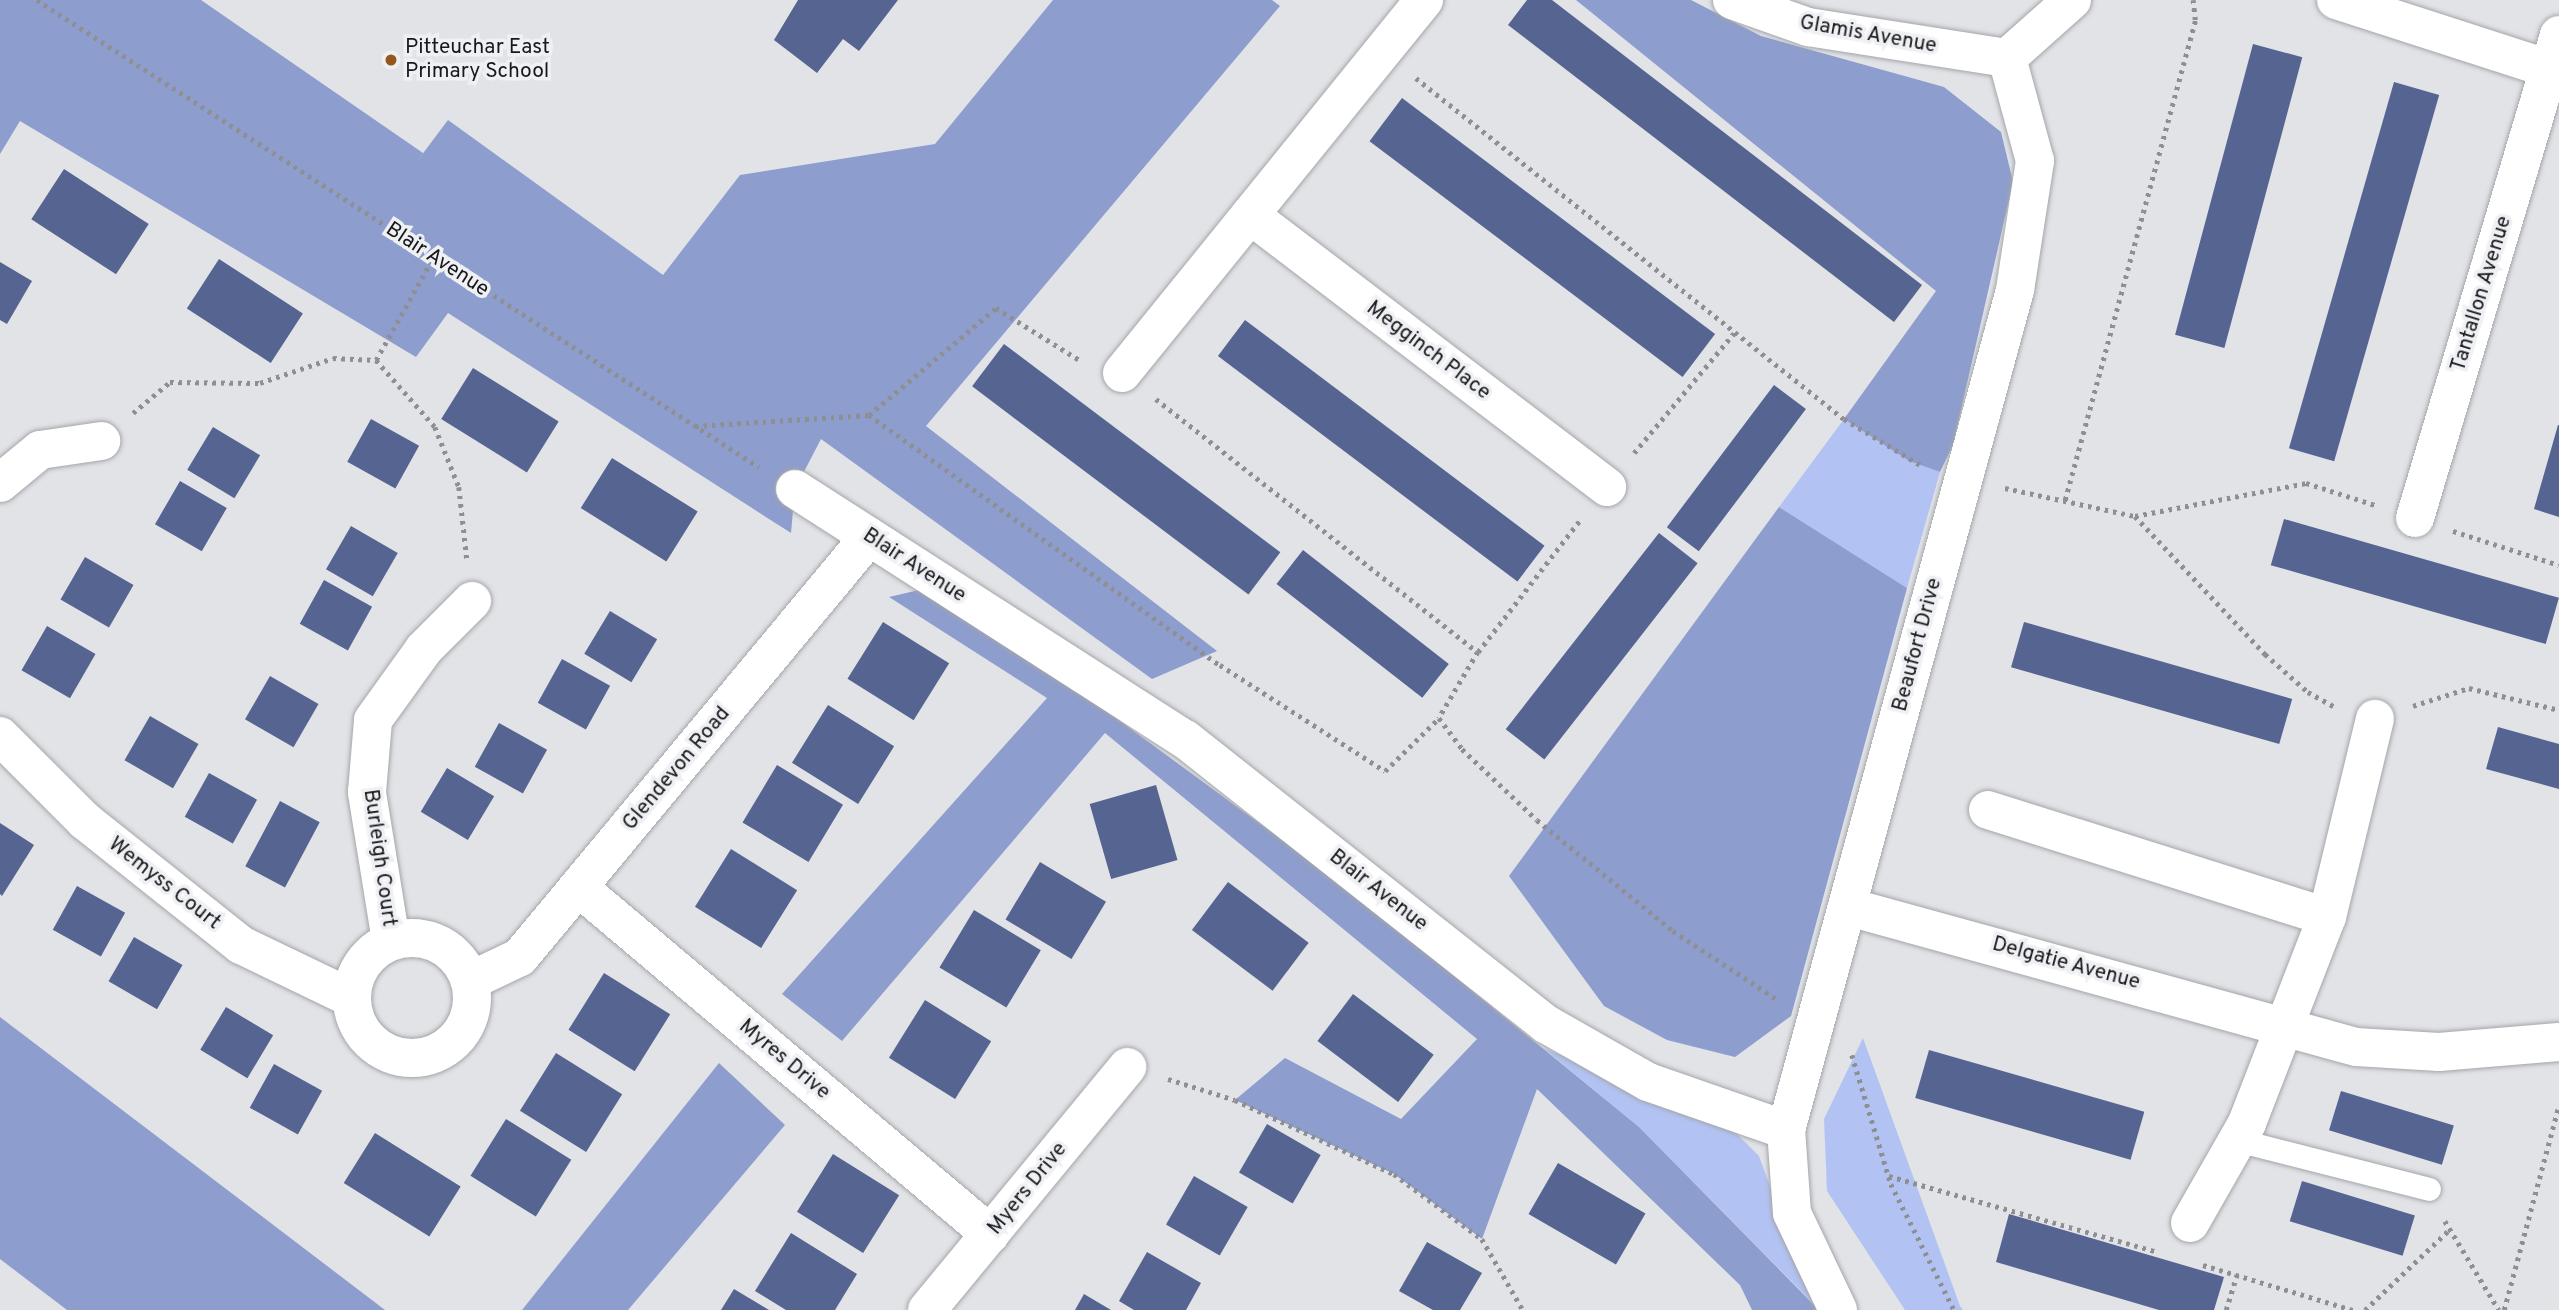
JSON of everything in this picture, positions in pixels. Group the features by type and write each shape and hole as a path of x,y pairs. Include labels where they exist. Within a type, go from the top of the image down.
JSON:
{"street":[{"path":"1122,373 1424,0"},
{"name":"Glamis Avenue","path":"1732,0 1808,27 2007,58"},
{"path":"2007,58 2072,0"},
{"name":"Tantallon Avenue","path":"2336,0 2556,59 2414,518"},
{"name":"Beaufort Drive","path":"1838,1310 1792,1213 1786,1130 1849,908 1962,478 2015,290 2035,160 2007,58"},
{"name":"Megginch Place","path":"1250,215 1607,487"},
{"path":"0,483 40,450 101,441"},
{"name":"Blair Avenue","path":"795,489 1185,739 1546,1024 1648,1082 1786,1130"},
{"name":"Glendevon Road","path":"470,981 520,957 870,537"},
{"name":"Burleigh Court","path":"391,941 367,792 373,720 424,649 472,601"},
{"path":"2190,1223 2237,1140 2327,917 2375,719"},
{"name":"Wemyss Court","path":"0,736 85,821 242,946 351,998"},
{"path":"1988,810 2327,917"},
{"name":"Myres Drive","path":"578,887 990,1234"},
{"name":"Delgatie Avenue","path":"1849,908 2282,1023 2356,1047 2439,1052 2559,1042"},
{"path":"391,941 434,943 454,955 470,981 471,1008 462,1031 427,1056 396,1056 376,1046 363,1034 351,998 362,965 391,941"},
{"name":"Myers Drive","path":"928,1310 1127,1067"}],"lane":[{"path":"2237,1140 2429,1189"}],"path":[{"name":"Blair Avenue","path":"37,0 433,258 795,489"},
{"path":"2065,500 2195,20 2193,0"},
{"path":"1383,51 1734,333 1879,442 1909,461 1962,478 2135,516 2306,483 2559,565"},
{"path":"376,360 433,258"},
{"path":"695,426 869,415 996,308 1077,360 1122,373 1478,652"},
{"path":"869,415 1220,665 1385,771 1439,718 1478,652 1607,487 1734,333"},
{"path":"101,441 170,382 260,383 333,358 376,360 435,427 459,487 472,601"},
{"path":"2135,516 2186,576 2308,692 2375,719 2469,688 2559,710"},
{"path":"1439,718 1462,749 1537,820 1673,931 1816,1025 1850,1044 1889,1176 1954,1310"},
{"path":"1127,1067 1235,1100 1394,1174 1482,1240 1523,1310"},
{"path":"2501,1310 2558,1109"},
{"path":"1889,1176 2171,1256"},
{"path":"2429,1189 2449,1230 2501,1310"},
{"path":"2365,1310 2449,1230"},
{"path":"2197,1264 2353,1310"},
{"path":"2227,1310 2237,1275"}],"shaded area":[{"path":"0,0 201,0 423,153 415,164 448,120 663,275 740,175 935,144 1053,0 1272,0 1280,6 926,426 1217,651 1152,679 821,439 795,489 791,533 448,313 416,357 20,121 0,154"},
{"path":"1576,0 1691,0 1761,36 1944,87 2001,132 2013,182 1953,445 1940,472 1909,461 1844,419 1936,291"},
{"path":"1844,419 1909,461 1940,472 1907,588 1779,507"},
{"path":"1779,507 1907,588 1791,1016 1735,1057 1667,1040 1604,1006 1509,876"},
{"path":"919,590 1105,710 1334,878 1639,1127 1819,1310 1752,1310 1740,1285 1537,1089 1482,1239 1394,1174 1235,1100 1285,1058 1401,1119 1477,1039 1105,733 842,1041 782,994 1047,698 889,597"},
{"path":"0,1017 385,1310 67,1310 0,1259"},
{"path":"1863,1038 1963,1310 1905,1310 1827,1191 1824,1119"},
{"path":"1543,1048 1725,1122 1759,1156 1812,1302 1639,1127"},
{"path":"719,1063 785,1125 628,1310 522,1310"}],"building":[{"path":"798,0 898,0 859,51 843,39 817,73 774,40"},
{"path":"1527,0 1552,0 1922,285 1894,322 1508,25"},
{"path":"2253,44 2302,57 2224,348 2175,335"},
{"path":"2394,82 2439,95 2334,461 2289,448"},
{"path":"1402,98 1715,334 1683,377 1370,141"},
{"path":"64,169 149,224 116,274 31,219"},
{"path":"219,259 303,313 271,363 187,308"},
{"path":"0,262 32,281 7,324 0,320"},
{"path":"1245,320 1544,546 1517,582 1218,356"},
{"path":"1004,344 1280,552 1248,595 972,386"},
{"path":"473,368 559,422 527,472 441,419"},
{"path":"1774,385 1806,409 1699,551 1667,527"},
{"path":"371,419 419,446 395,489 347,462"},
{"path":"2559,425 2559,517 2534,509"},
{"path":"213,427 260,455 234,498 187,470"},
{"path":"612,458 698,512 666,562 581,508"},
{"path":"180,481 227,508 202,551 155,524"},
{"path":"2284,519 2559,598 2546,644 2271,565"},
{"path":"351,526 398,553 373,596 326,569"},
{"path":"1659,533 1698,563 1544,759 1506,729"},
{"path":"1303,550 1449,664 1422,698 1277,584"},
{"path":"85,557 133,585 109,627 60,599"},
{"path":"324,580 372,607 348,650 300,624"},
{"path":"610,611 657,639 631,682 584,654"},
{"path":"883,622 949,663 914,720 847,679"},
{"path":"2024,622 2292,699 2279,744 2011,667"},
{"path":"47,626 95,654 70,698 22,670"},
{"path":"562,659 610,686 586,729 538,703"},
{"path":"270,676 318,704 293,747 245,719"},
{"path":"828,705 894,746 858,804 792,763"},
{"path":"150,716 198,744 173,788 124,760"},
{"path":"499,723 547,750 523,793 475,767"},
{"path":"2498,727 2559,744 2559,789 2486,769"},
{"path":"777,765 843,805 808,862 742,822"},
{"path":"447,768 494,796 468,840 421,812"},
{"path":"209,773 257,800 233,843 185,817"},
{"path":"1156,785 1177,860 1111,879 1090,804"},
{"path":"280,801 320,822 285,887 245,866"},
{"path":"0,823 34,845 2,896 0,894"},
{"path":"731,849 797,890 761,948 695,907"},
{"path":"1040,862 1106,902 1071,959 1005,919"},
{"path":"1228,882 1309,943 1273,991 1192,930"},
{"path":"77,886 125,913 101,956 53,930"},
{"path":"974,910 1041,950 1006,1008 939,967"},
{"path":"134,937 182,965 157,1009 108,981"},
{"path":"604,973 670,1014 635,1071 568,1030"},
{"path":"1353,994 1434,1055 1398,1102 1317,1041"},
{"path":"925,1000 991,1041 955,1099 889,1058"},
{"path":"226,1007 273,1035 247,1078 200,1050"},
{"path":"1929,1050 2144,1112 2131,1160 1915,1098"},
{"path":"556,1053 622,1094 586,1152 520,1111"},
{"path":"274,1064 322,1091 298,1134 250,1108"},
{"path":"2341,1091 2454,1125 2442,1165 2329,1130"},
{"path":"506,1119 571,1160 536,1217 470,1176"},
{"path":"1267,1124 1321,1155 1293,1203 1239,1172"},
{"path":"375,1133 461,1187 429,1237 344,1183"},
{"path":"833,1154 899,1195 863,1253 797,1212"},
{"path":"1558,1163 1645,1214 1616,1265 1528,1214"},
{"path":"1194,1176 1248,1207 1220,1255 1166,1224"},
{"path":"2302,1181 2415,1215 2403,1256 2290,1221"},
{"path":"2009,1214 2224,1277 2214,1310 2159,1310 1996,1262"},
{"path":"791,1233 857,1274 835,1310 786,1310 755,1291"},
{"path":"1427,1242 1482,1273 1460,1310 1433,1310 1399,1291"},
{"path":"1147,1252 1201,1283 1186,1310 1134,1310 1119,1301"},
{"path":"734,1289 769,1310 721,1310"},
{"path":"1084,1294 1111,1310 1075,1310"}],"place":[{"name":"Pitteuchar East Primary School","path":"391,60"}]}
